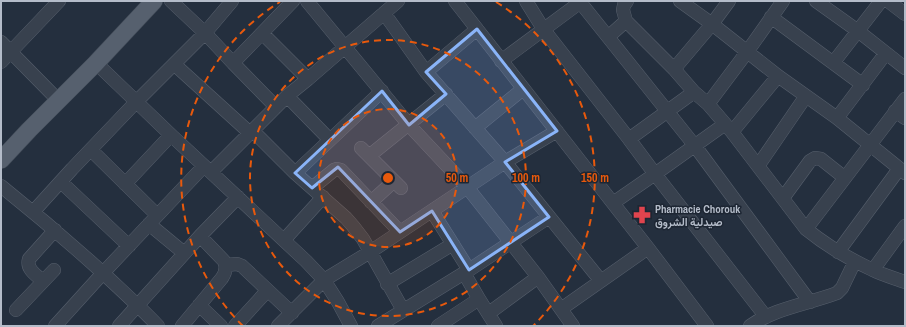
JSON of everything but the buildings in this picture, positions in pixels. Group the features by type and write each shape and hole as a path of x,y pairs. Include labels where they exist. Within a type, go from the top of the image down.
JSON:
{"main road":[{"path":"1,160 154,1"}],"street":[{"path":"1,62 59,1"},
{"path":"171,1 205,33 276,107"},
{"path":"33,212 136,102 205,33 232,1"},
{"path":"233,63 293,1"},
{"path":"55,326 153,220 251,132 287,96 398,1"},
{"path":"455,1 707,326"},
{"path":"526,1 544,30 766,317"},
{"path":"501,61 544,30 580,1 695,146 810,302"},
{"path":"627,1 623,10 626,21 674,69 694,92 708,104 729,128 806,229 838,252 873,270 905,282"},
{"path":"680,1 778,76 837,118 902,171 838,252"},
{"path":"674,69 712,24 729,1"},
{"path":"708,104 783,1"},
{"path":"816,1 858,31 905,68"},
{"path":"833,63 881,1"},
{"path":"888,1 905,14"},
{"path":"309,2 409,125 467,187 538,277 573,326"},
{"path":"384,13 426,72 505,162 602,281"},
{"path":"771,17 862,85"},
{"path":"608,37 626,21"},
{"path":"426,72 477,29"},
{"path":"262,33 308,79"},
{"path":"1,42 58,100"},
{"path":"837,118 886,53"},
{"path":"96,63 306,261 324,280 338,302 349,325"},
{"path":"174,64 354,226 363,239 403,310"},
{"path":"613,203 695,146 729,128 778,76"},
{"path":"475,128 523,89"},
{"path":"295,173 382,91"},
{"path":"629,139 694,92"},
{"path":"371,202 397,184 365,152 409,125 446,94"},
{"path":"287,96 330,140"},
{"path":"758,166 806,96"},
{"path":"806,229 870,144 900,115 905,99"},
{"path":"278,326 324,280 370,252 505,162 557,131"},
{"path":"125,184 171,135"},
{"path":"91,150 125,184 153,220 184,253"},
{"path":"783,198 810,161 815,158 821,159 845,178"},
{"path":"312,188 334,170 342,171 400,232"},
{"path":"61,182 129,246"},
{"path":"1,186 55,230 138,304 158,326"},
{"path":"119,326 184,253 238,197"},
{"path":"284,240 323,197"},
{"path":"432,211 453,244 479,299 496,326"},
{"path":"378,326 467,272 549,217"},
{"path":"873,270 905,226"},
{"path":"43,281 30,269 28,262 55,230"},
{"path":"182,326 226,272 226,265 224,261 200,236"},
{"path":"388,284 453,244"},
{"path":"562,310 648,248"},
{"path":"750,326 781,311 839,292 843,287 855,261"},
{"path":"226,265 237,264 242,266 292,312"},
{"path":"16,310 54,270"},
{"path":"489,313 538,277"},
{"path":"235,326 267,290"},
{"path":"438,326 479,299"},
{"path":"200,305 221,326"}],"highlighted area":[{"path":"477,29 557,131 505,162 549,217 469,270 432,211 400,232 338,167 312,188 295,173 382,91 409,125 446,94 426,72"}],"place":[{"name":"Pharmacie Chorouk صيدلية الشروق","path":"642,215"}]}
